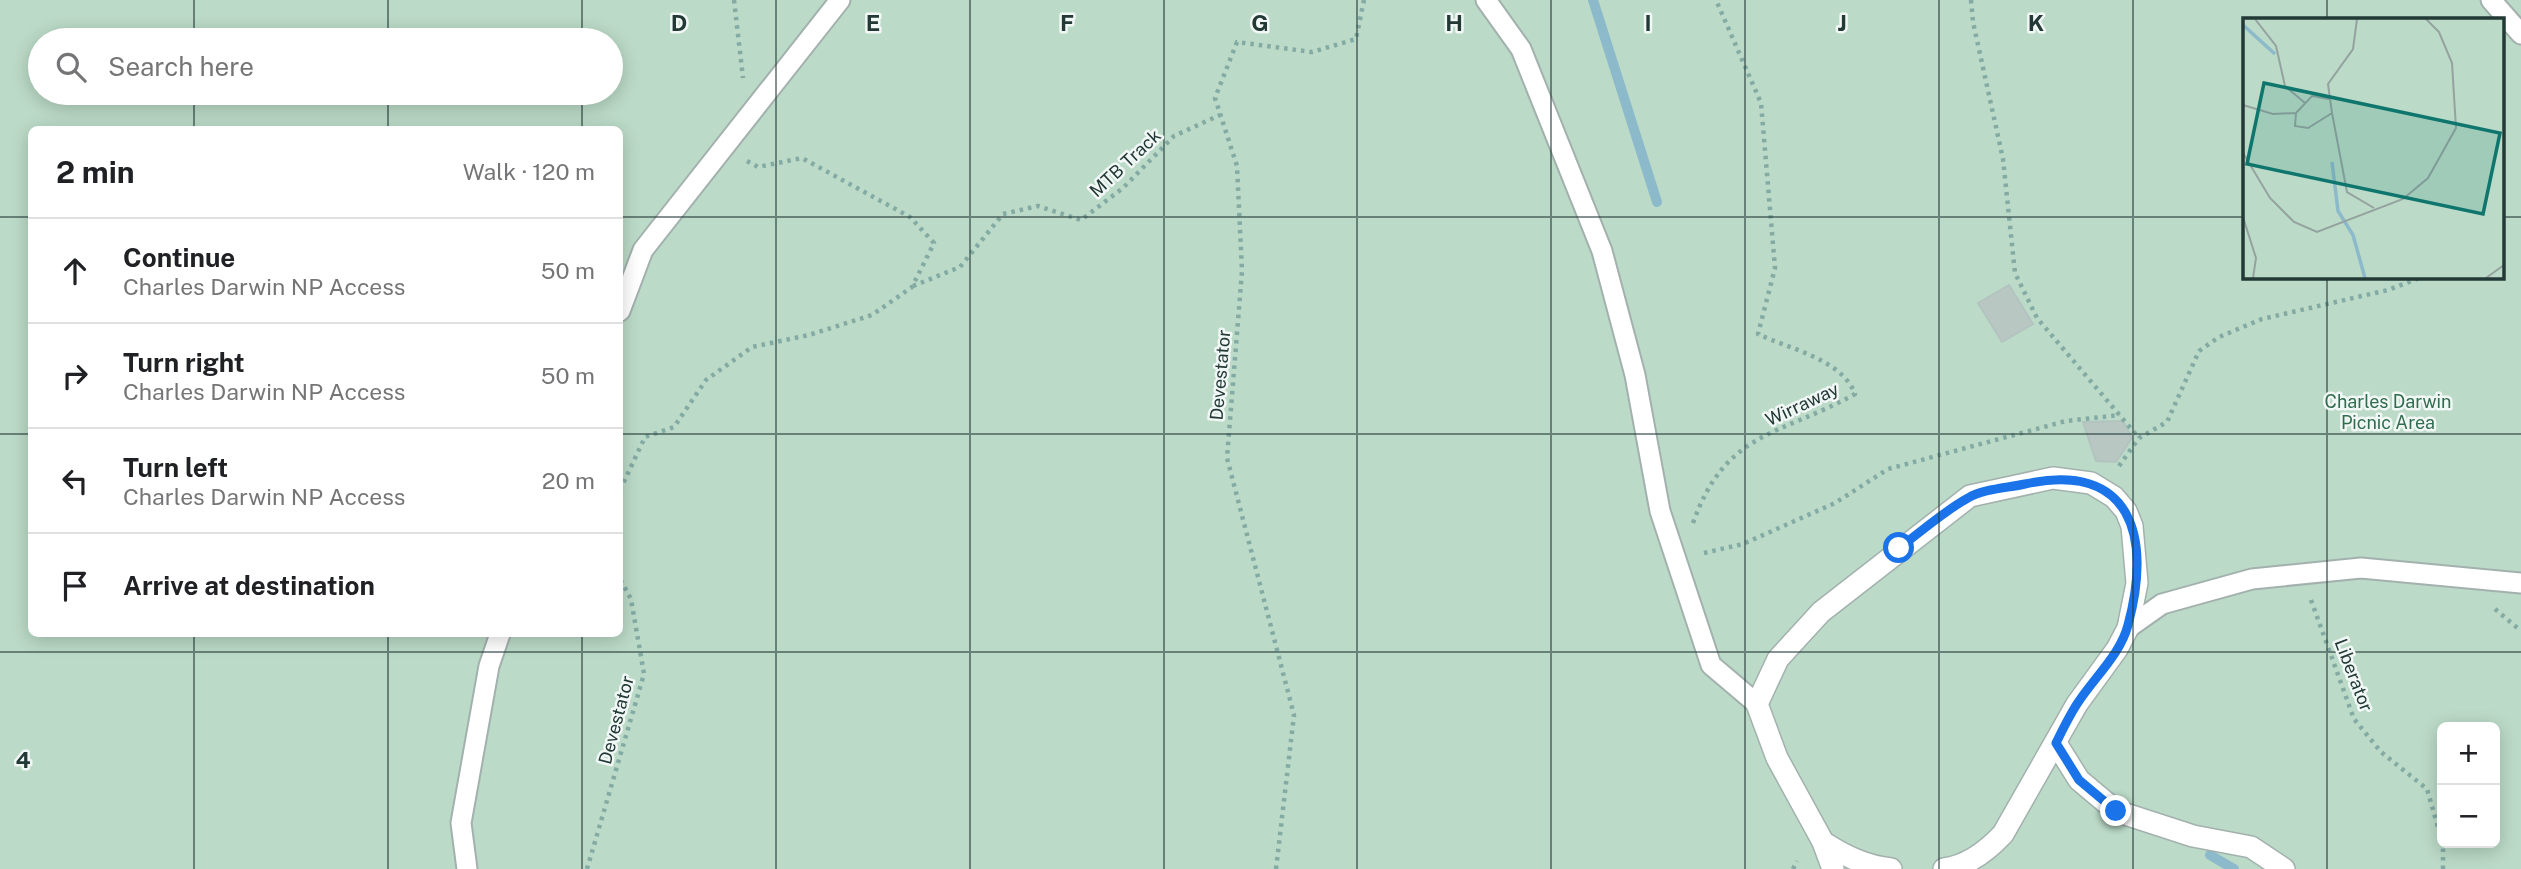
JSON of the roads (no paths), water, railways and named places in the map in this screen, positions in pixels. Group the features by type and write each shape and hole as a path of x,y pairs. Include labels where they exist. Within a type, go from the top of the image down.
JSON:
{"street":[{"path":"1833,869 1823,842 1777,758 1757,704 1778,659 1821,612 1969,496 2053,478 2091,483 2113,497 2126,511 2132,526 2137,583 2128,628 2117,649 2077,704 2003,834 1989,849 1957,867 1944,869"},
{"path":"2056,743 2079,780 2116,811 2193,836 2252,847 2284,869"},
{"path":"1823,842 1847,857 1875,867 1891,869"}],"lane":[{"path":"623,302 643,250 840,0"},
{"path":"1486,0 1521,49 1602,251 1635,376 1660,511 1711,665 1757,704"},
{"path":"2491,0 2521,34"},
{"path":"2128,628 2162,604 2252,579 2361,568 2521,583"},
{"path":"467,869 461,823 489,666 499,637"}],"waterway":[{"path":"1593,0 1657,202"},
{"path":"2210,855 2234,869"}],"park label":[{"name":"Charles Darwin Picnic Area","path":"2388,411"}]}
